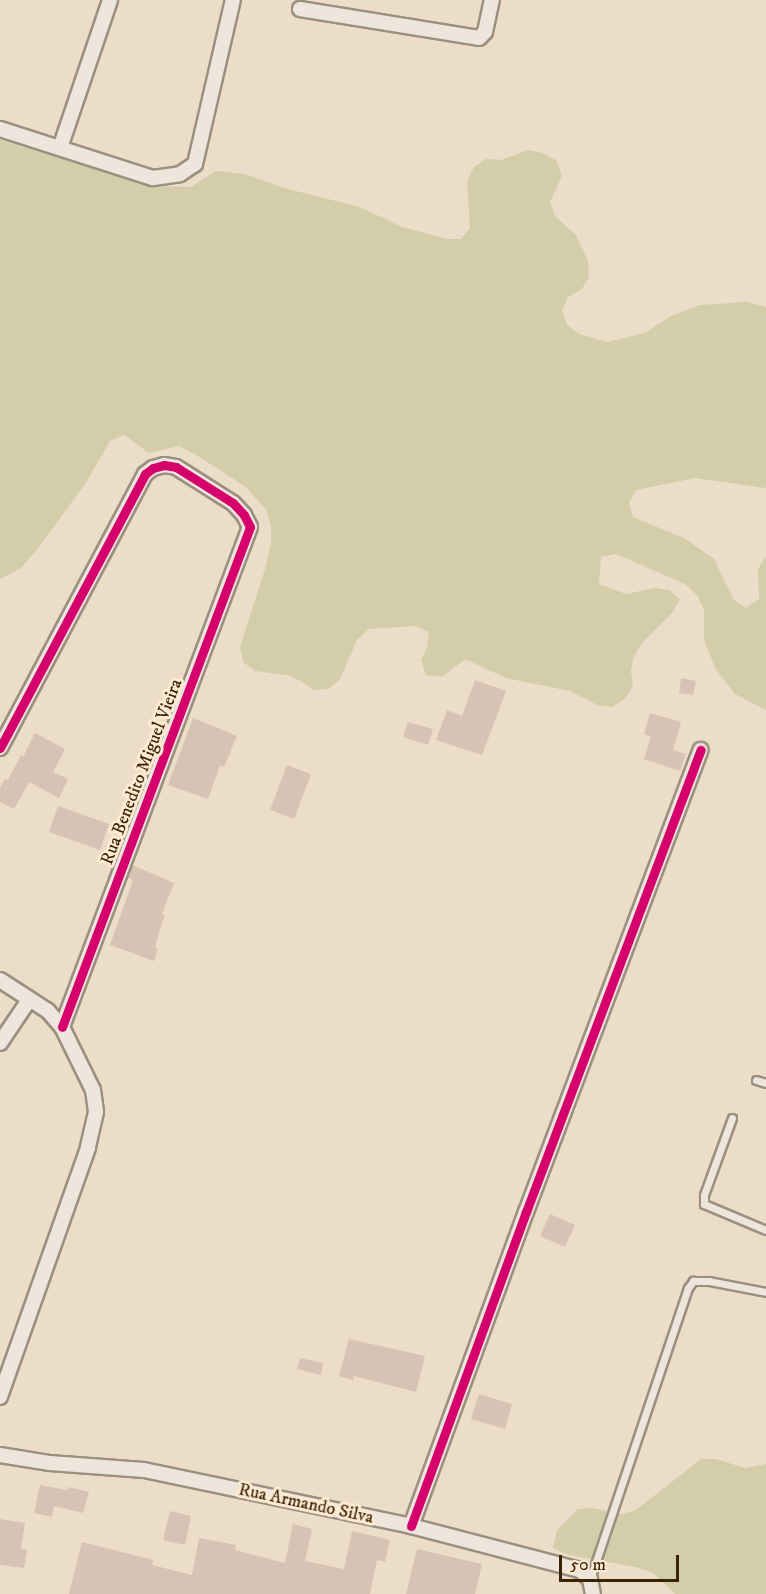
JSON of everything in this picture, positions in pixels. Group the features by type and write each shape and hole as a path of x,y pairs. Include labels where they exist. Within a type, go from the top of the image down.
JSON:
{"street":[{"path":"60,148 110,0"},
{"path":"0,129 153,178 180,174 195,164 233,0"},
{"path":"300,9 479,38 485,32 492,0"},
{"name":"Rua Benedito Miguel Vieira","path":"0,748 145,474 153,468 164,465 176,467 233,503 250,527 62,1027"},
{"path":"411,1526 526,1212 701,750"},
{"path":"0,980 48,1011 62,1027 93,1090 96,1112 88,1148 0,1397"},
{"path":"0,1043 30,1000"},
{"name":"Rua Armando Silva","path":"0,1455 50,1463 144,1470 411,1526 580,1570 590,1579"},
{"path":"590,1579 593,1594"}],"lane":[{"path":"756,1080 766,1083"},
{"path":"732,1118 704,1195 704,1204 766,1230"},
{"path":"590,1579 688,1288 693,1281 709,1281 766,1293"}],"shaded area":[{"path":"0,140 153,186 191,187 216,171 244,174 288,189 360,207 402,227 447,239 461,239 470,228 467,181 474,167 486,159 501,160 528,150 542,153 556,160 562,176 550,202 555,216 576,235 588,261 589,277 582,289 568,297 562,311 567,325 579,334 607,342 645,333 671,316 700,305 747,302 766,307 766,488 695,478 636,490 629,503 633,517 686,539 714,559 734,600 746,608 759,599 758,569 766,556 766,710 735,694 715,668 704,640 704,609 697,595 685,584 616,554 601,557 599,584 626,594 655,588 669,590 680,599 673,612 642,643 634,656 631,671 633,686 625,699 612,707 597,705 570,691 506,678 465,659 442,677 426,675 421,660 427,647 429,632 416,626 369,629 357,640 340,679 329,689 313,690 287,675 255,671 243,662 240,647 266,566 271,541 271,525 266,510 246,487 193,453 179,446 149,453 124,435 110,441 87,481 40,546 21,568 0,579"},
{"path":"701,1459 716,1459 745,1468 766,1464 766,1594 675,1594 653,1573 640,1568 569,1555 553,1548 557,1530 578,1509 592,1508 622,1514 636,1510"}],"building":[{"path":"681,678 696,681 693,695 679,693"},
{"path":"475,680 506,691 482,755 436,740 447,710 462,716"},
{"path":"650,713 681,722 673,750 686,754 680,771 644,759 651,737 644,734"},
{"path":"193,718 237,736 224,767 220,765 208,799 168,785"},
{"path":"408,722 433,729 428,745 403,737"},
{"path":"35,733 65,749 53,772 68,779 59,798 29,782 14,809 0,802 0,788 5,779 8,780 21,755 23,757"},
{"path":"287,765 311,774 294,819 270,810"},
{"path":"58,806 109,824 100,850 49,832"},
{"path":"132,865 174,883 162,914 165,915 155,948 158,949 154,961 110,945 133,880 128,878"},
{"path":"550,1214 575,1225 565,1247 540,1236"},
{"path":"349,1339 425,1356 416,1392 354,1376 353,1380 339,1376"},
{"path":"300,1358 323,1363 321,1375 297,1369"},
{"path":"479,1394 512,1404 505,1429 471,1419"},
{"path":"40,1485 67,1490 68,1487 89,1492 83,1513 54,1506 52,1517 34,1513"},
{"path":"170,1511 191,1516 185,1545 163,1540"},
{"path":"0,1519 25,1523 21,1549 27,1550 24,1568 0,1565"},
{"path":"293,1524 312,1529 305,1561 344,1569 352,1531 390,1540 385,1562 377,1560 370,1594 69,1594 82,1542 153,1560 152,1565 192,1575 199,1538 236,1545 235,1550 285,1563"},
{"path":"417,1549 482,1564 475,1594 406,1594"}],"cycle path":[{"path":"0,748 145,474 153,468 164,465 176,467 233,503 244,515 250,527 62,1027"},
{"path":"411,1526 526,1212 701,750"}]}
